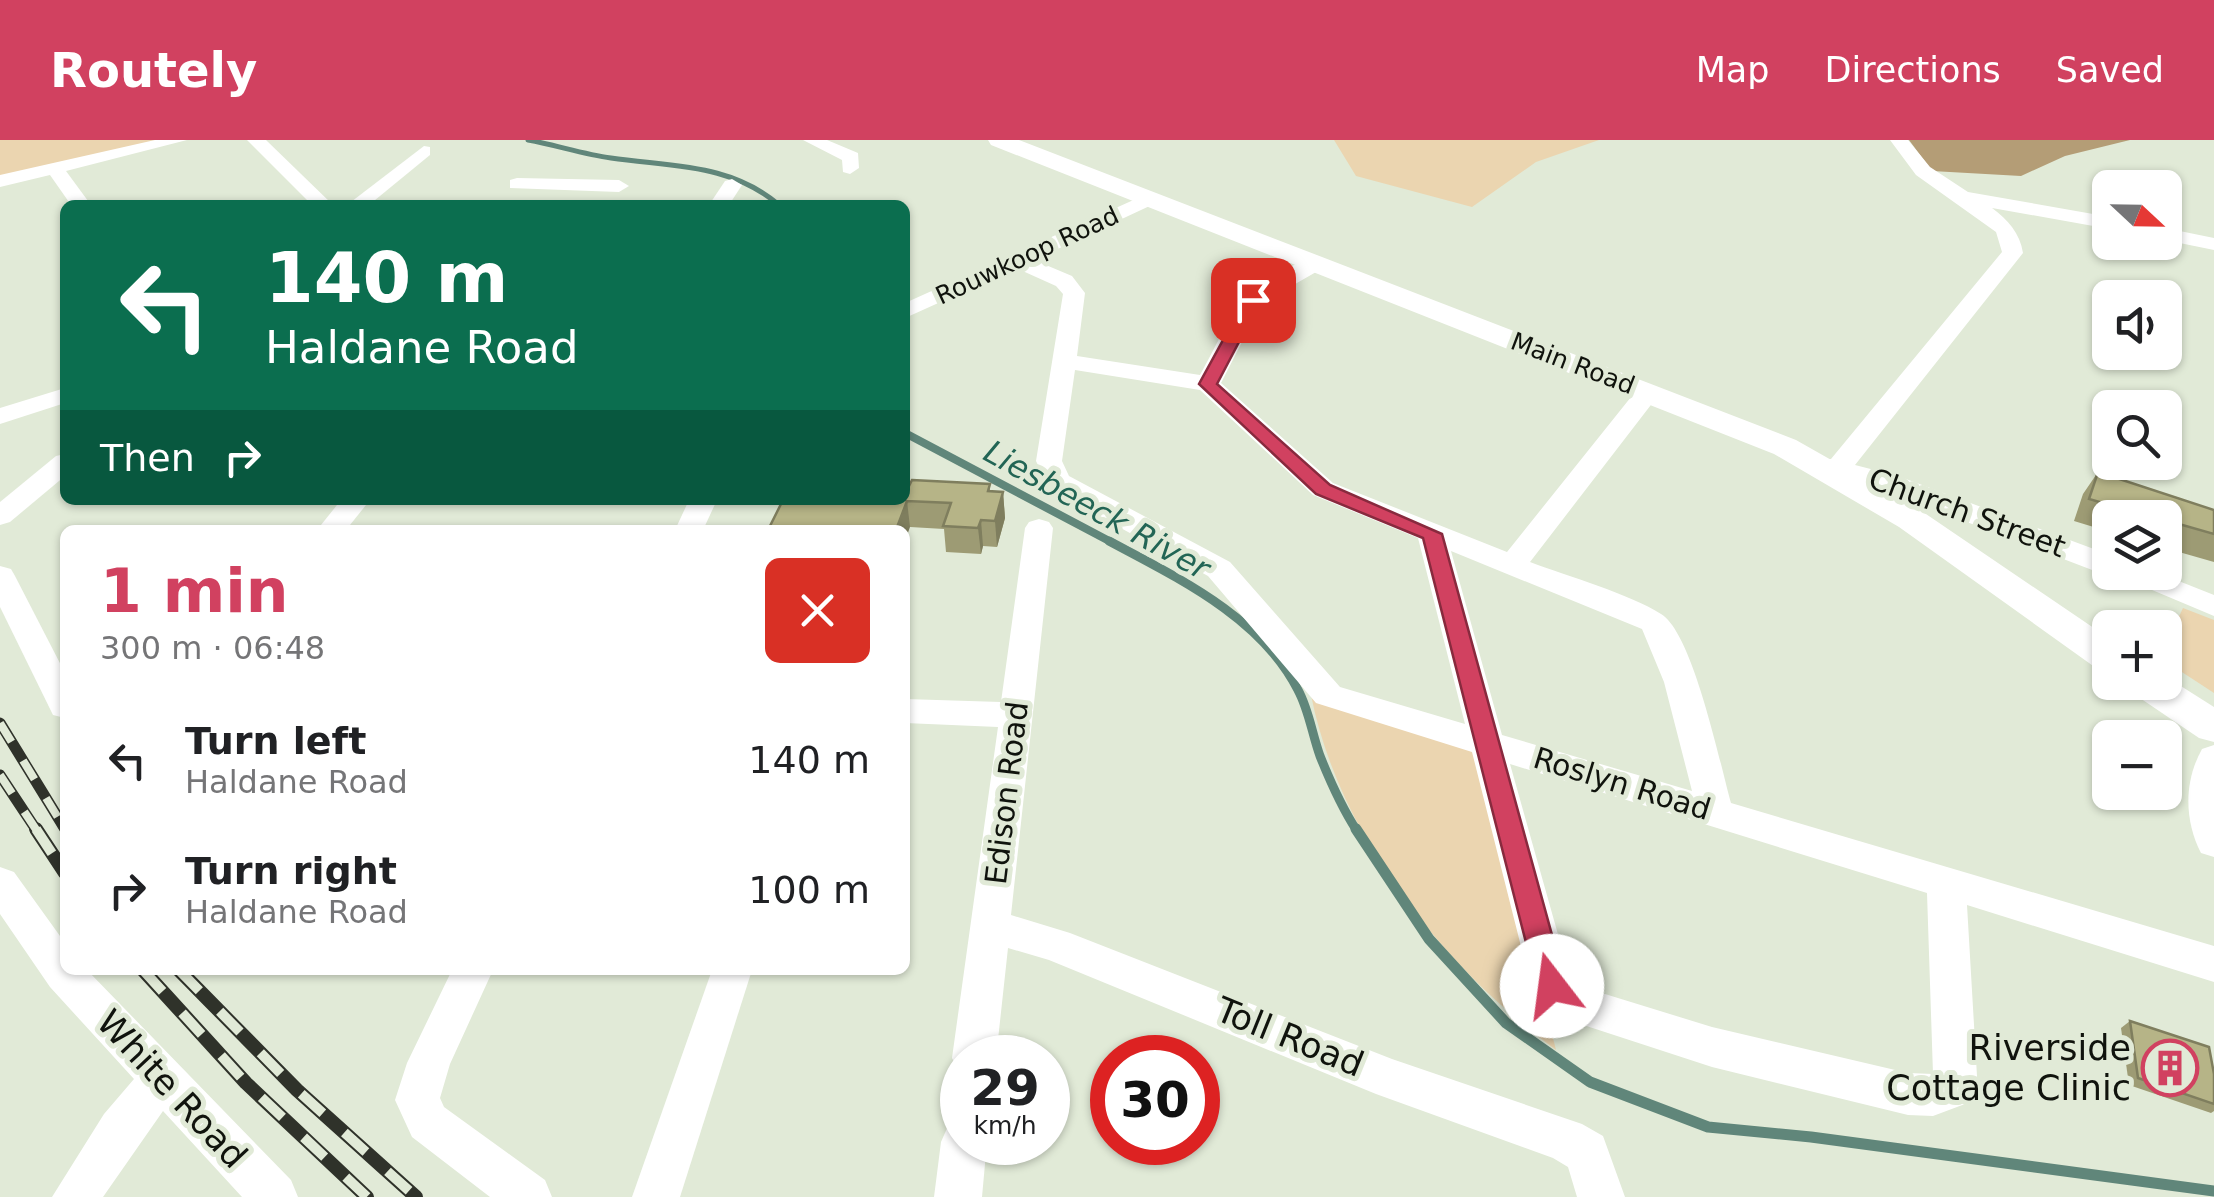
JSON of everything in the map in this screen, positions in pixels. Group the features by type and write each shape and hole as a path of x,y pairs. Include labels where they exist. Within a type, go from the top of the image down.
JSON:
{"main road":[{"name":"Main Road","path":"999,140 1830,466 2092,646"},
{"path":"2173,700 2214,728"}],"street":[{"path":"0,181 178,140"},
{"path":"256,140 318,200"},
{"path":"812,140 848,154 854,160 850,168"},
{"path":"1830,466 2013,253 2010,235 1919,168 1899,140"},
{"path":"362,200 424,151"},
{"path":"54,168 78,200"},
{"path":"607,200 634,168"},
{"path":"517,184 619,186"},
{"path":"722,200 732,185"},
{"name":"Rouwkoop Road","path":"910,308 1150,198"},
{"path":"1963,198 2012,203 2092,219"},
{"path":"2182,237 2214,244"},
{"name":"Roslyn Road","path":"1016,260 1073,288 1066,361 1049,462 1058,480 1220,568 1328,695 2214,964"},
{"path":"1208,384 1253,300 1266,288 1315,263"},
{"path":"1066,361 1208,384 1323,490 1642,615 1661,629 1715,812"},
{"path":"1512,565 1648,392"},
{"path":"0,416 60,397"},
{"path":"0,516 60,466"},
{"name":"Church Street","path":"1830,466 1888,482 2092,559"},
{"path":"335,525 352,505"},
{"name":"Edison Road","path":"977,1035 1039,528"},
{"path":"1432,534 1552,986 1565,1000 1712,1047 1908,1094 1933,1095 1949,1089 1955,1076 1946,882"},
{"path":"0,576 60,696"},
{"path":"2173,590 2214,606"},
{"path":"910,710 1016,715"},
{"path":"2214,758 2204,786 2214,842"},
{"name":"White Road","path":"3,898 60,969"},
{"name":"Toll Road","path":"990,926 1056,945 1392,1079 1535,1127 1587,1152 1601,1197"},
{"name":"White Road","path":"65,975 274,1197"},
{"path":"472,975 420,1084 417,1100 428,1122 528,1197"},
{"path":"656,1197 730,975"},
{"path":"76,1197 120,1130 162,1079"},
{"path":"958,1197 961,1165"}],"shaded area":[{"path":"0,140 178,140 0,181"},
{"path":"1334,140 1599,140 1536,162 1472,207 1356,176"},
{"path":"1909,140 2130,140 2065,156 2021,176 1932,171"},
{"path":"2182,610 2214,620 2214,693 2182,672"},
{"path":"1311,695 1480,750 1556,1050 1474,979 1402,894 1345,798 1325,747"}],"building":[{"path":"912,480 990,484 988,491 1003,492 995,521 981,520 978,528 943,526 951,503 910,501"},
{"path":"2095,480 2122,480 2214,510 2214,534 2182,525 2182,500 2089,499"},
{"path":"780,505 905,505 898,525 770,525"},
{"name":"Riverside Cottage Clinic","path":"2130,1021 2209,1047 2214,1104 2138,1078"}],"waterway":[{"name":"Liesbeeck River","path":"528,140 601,156 720,174 741,181 772,200"},
{"name":"Liesbeeck River","path":"910,436 1113,543"},
{"name":"Liesbeeck River","path":"1109,541 1189,585 1263,641 1298,690 1324,765 1357,831"},
{"name":"Liesbeeck River","path":"1356,829 1429,939 1506,1023 1590,1082 1708,1127 1811,1137 2214,1191"}],"railway":[{"path":"0,723 60,821"},
{"path":"0,775 37,831"},
{"path":"36,829 60,865"},
{"path":"148,975 246,1083 367,1197"},
{"path":"184,975 297,1090 416,1197"}],"place":[{"name":"Riverside Cottage Clinic","path":"2170,1068"}],"route":[{"path":"1253,300 1208,384 1323,490 1432,534 1552,986"}]}
